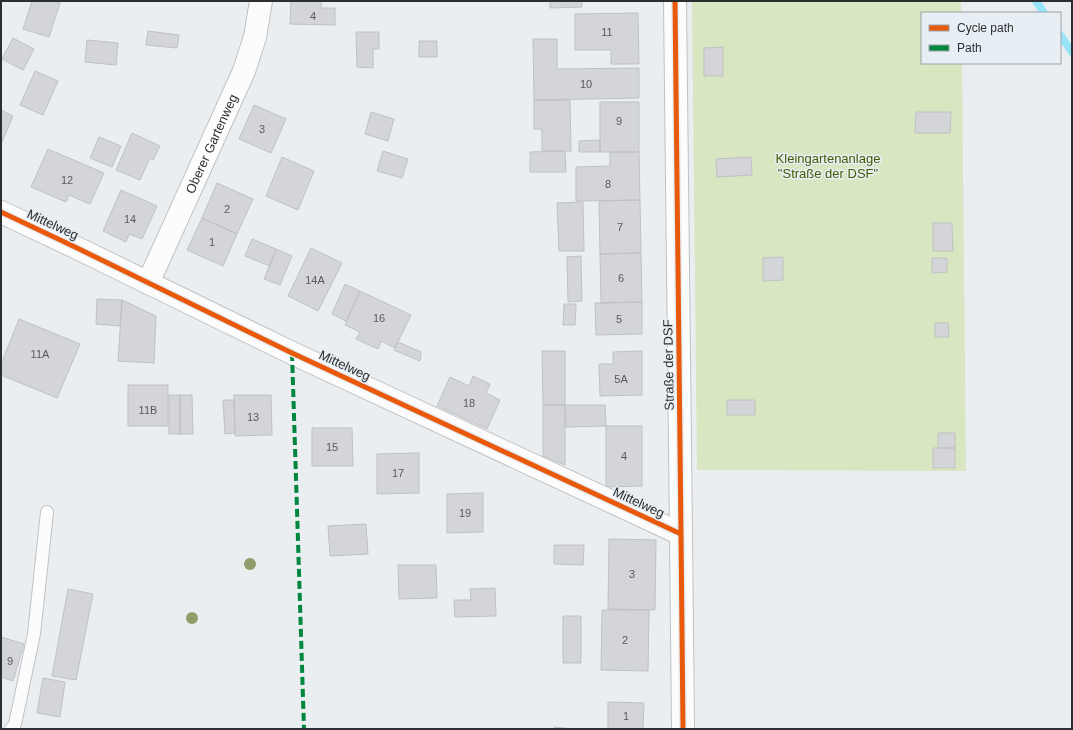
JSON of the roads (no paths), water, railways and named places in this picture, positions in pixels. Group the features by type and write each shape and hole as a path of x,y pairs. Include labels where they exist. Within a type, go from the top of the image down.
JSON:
{"street":[{"name":"Oberer Gartenweg","path":"148,283 244,71 255,36 261,1"},
{"name":"Straße der DSF","path":"675,1 683,729"},
{"name":"Mittelweg","path":"1,212 292,353 681,534"}],"lane":[{"path":"11,729 14,724 34,634 46,512"}],"waterway":[{"path":"1036,1 1043,12"},
{"path":"1061,36 1072,52"}],"park label":[{"name":"Kleingartenanlage \"Straße der DSF\"","path":"828,166"}]}
